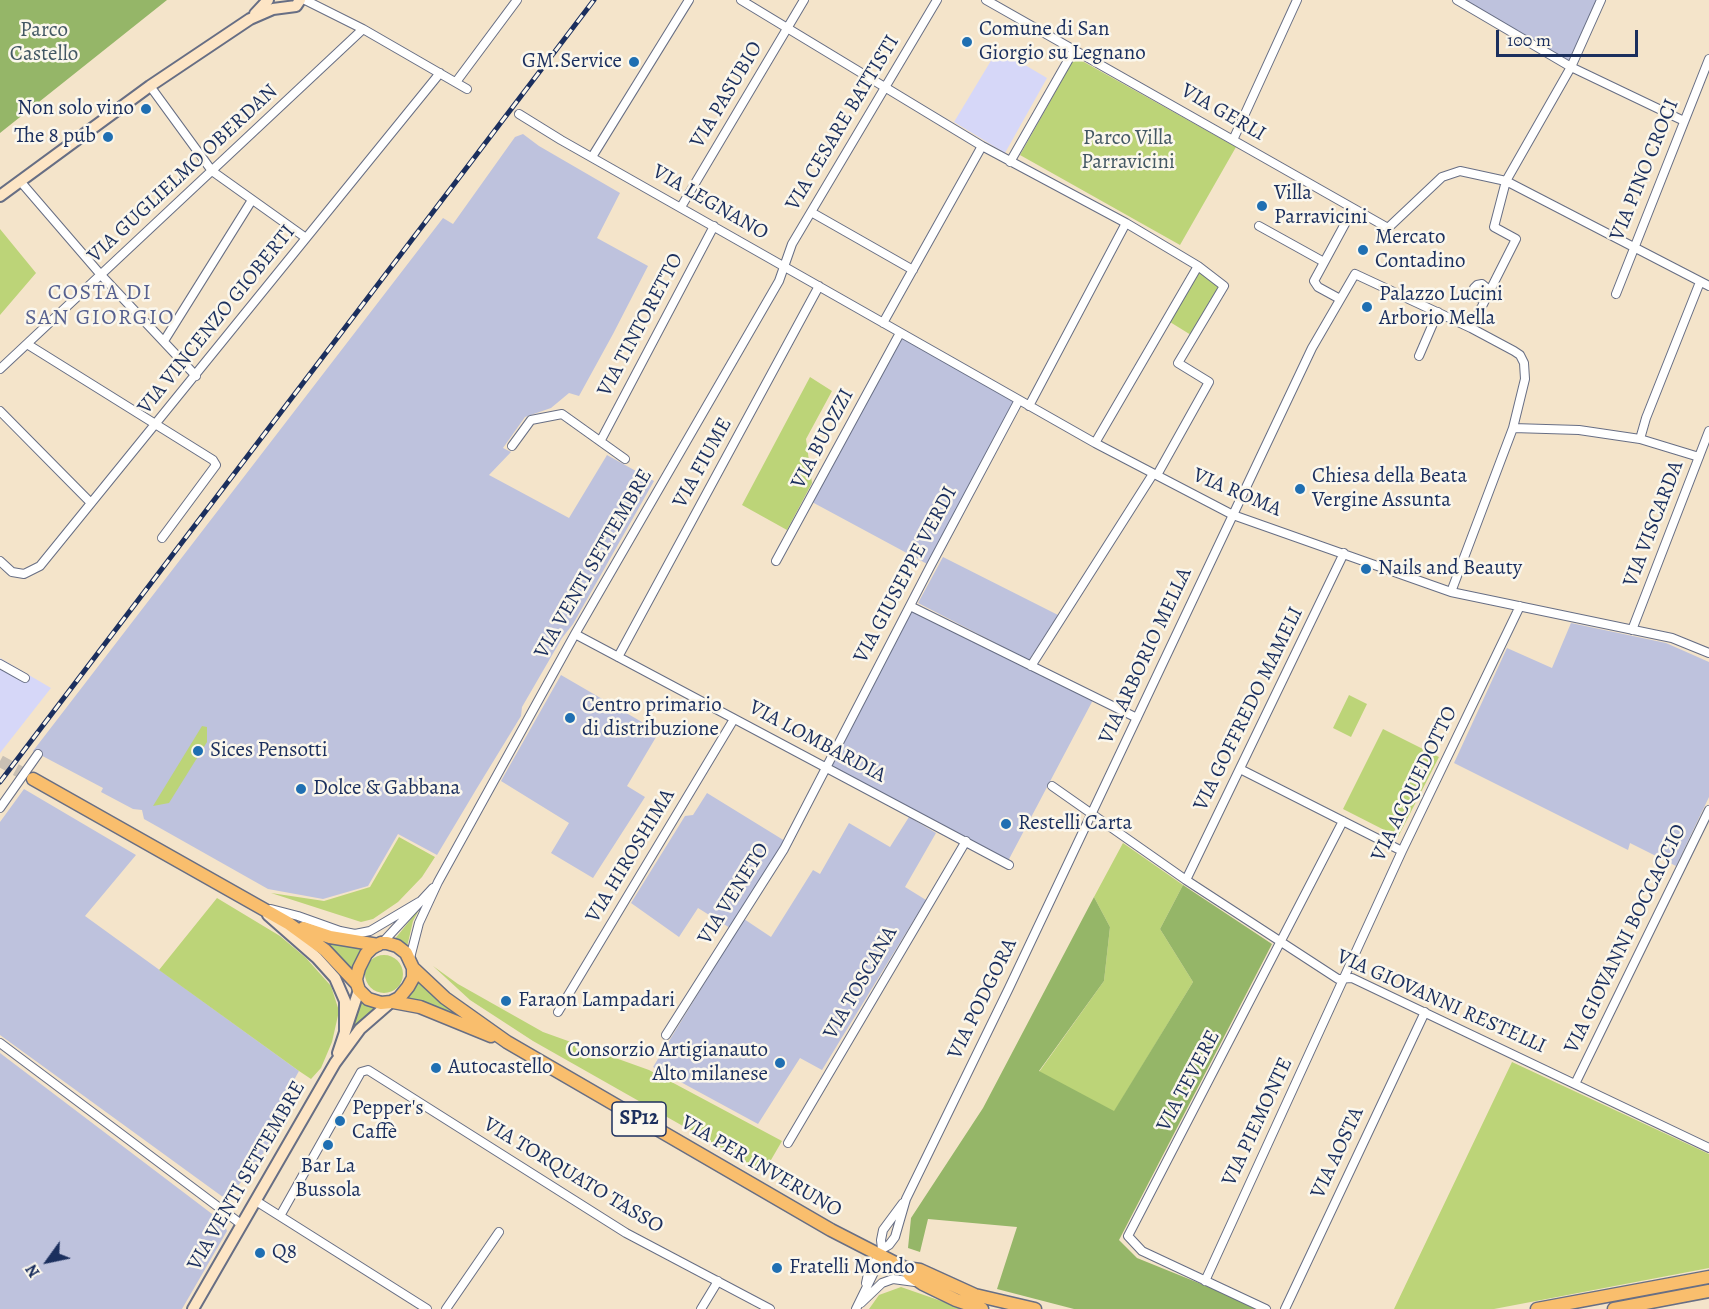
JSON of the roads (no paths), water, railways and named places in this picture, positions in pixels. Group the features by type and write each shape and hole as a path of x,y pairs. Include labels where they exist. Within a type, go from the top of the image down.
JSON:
{"main road":[{"path":"33,779 288,923 325,950 368,999 375,1002 392,1002 405,993 413,978 412,963 397,946 330,937 288,923"},
{"path":"358,987 359,968 366,954 379,944"},
{"name":"VIA PER INVERUNO","path":"412,963 445,998 507,1042 831,1230 905,1268 921,1270 975,1295 1035,1309"},
{"name":"VIA PER INVERUNO","path":"392,1002 420,1007 507,1042"},
{"name":"VIA PER INVERUNO","path":"905,1268 910,1275 923,1284 956,1300 982,1309"},
{"path":"1538,1309 1709,1277"},
{"path":"1614,1309 1709,1291"}],"street":[{"path":"456,82 517,0"},
{"path":"592,158 689,0"},
{"path":"741,0 982,146 1198,266 1224,286 1178,363 1209,382 1155,475 1032,666"},
{"name":"VIA PASUBIO","path":"681,207 804,0"},
{"name":"VIA GERLI","path":"986,0 1388,228 1442,177 1460,171 1506,181"},
{"path":"1233,140 1297,0"},
{"path":"1457,0 1571,67 1684,121"},
{"path":"1471,328 1516,239 1494,227 1506,181 1571,67 1601,0"},
{"name":"VIA CESARE BATTISTI","path":"785,266 792,244 886,87 933,1"},
{"path":"0,196 150,86 269,3 296,6 304,2 363,29 467,89"},
{"name":"VIA GUGLIELMO OBERDAN","path":"0,369 363,29"},
{"path":"1010,162 1074,50"},
{"name":"VIA PINO CROCI","path":"1616,294 1709,59"},
{"name":"VIA VINCENZO GIOBERTI","path":"0,561 12,572 24,574 40,566 440,73"},
{"path":"150,86 212,171 306,238"},
{"name":"VIA LEGNANO","path":"519,114 592,158 883,323"},
{"path":"883,323 982,146"},
{"path":"20,181 101,276 196,376"},
{"path":"1506,181 1709,286"},
{"path":"164,341 252,200"},
{"path":"1340,299 1315,284 1316,277 1353,210"},
{"path":"811,212 913,270"},
{"path":"1029,406 1126,224"},
{"name":"VIA TINTORETTO","path":"601,440 714,226"},
{"path":"1259,226 1324,262"},
{"name":"VIA VENTI SETTEMBRE","path":"412,963 419,922 438,882 575,634 770,296 785,266"},
{"path":"1095,443 1198,266"},
{"name":"VIA ARBORIO MELLA","path":"1091,813 1312,348 1355,274 1438,312"},
{"path":"1640,439 1646,418 1700,282"},
{"name":"VIA FIUME","path":"618,657 819,286"},
{"path":"1419,356 1438,312 1514,351 1524,363 1525,379 1513,428 1450,592"},
{"name":"VIA ROMA","path":"883,323 1095,443 1233,515 1450,592 1672,638 1709,653"},
{"name":"VIA BUOZZI","path":"776,561 900,333"},
{"path":"27,344 213,460 216,465 162,538"},
{"name":"VIA GIUSEPPE VERDI","path":"825,767 1019,400"},
{"path":"0,411 91,503"},
{"path":"512,446 531,420 562,414 625,459"},
{"path":"1513,428 1579,430 1640,439 1699,457"},
{"name":"VIA VISCARDA","path":"1632,630 1709,431"},
{"name":"VIA GOFFREDO MAMELI","path":"1186,880 1344,553"},
{"path":"910,606 1137,717"},
{"name":"VIA ACQUEDOTTO","path":"1344,978 1520,606"},
{"name":"VIA LOMBARDIA","path":"575,634 1009,865"},
{"path":"0,664 25,678"},
{"name":"VIA HIROSHIMA","path":"558,1012 734,719"},
{"path":"0,808 38,754"},
{"name":"VIA VENETO","path":"666,1035 784,849 825,767"},
{"path":"1240,769 1402,852"},
{"name":"VIA GIOVANNI RESTELLI","path":"1052,786 1186,880 1338,979 1352,978 1709,1148"},
{"name":"VIA GIOVANNI BOCCACCIO","path":"1575,1084 1709,810"},
{"name":"VIA PODGORA","path":"881,1255 895,1237 906,1200 1091,813"},
{"name":"VIA TEVERE","path":"1205,1281 1142,1251 1128,1236 1343,821"},
{"name":"VIA TOSCANA","path":"788,1143 966,841"},
{"name":"VIA VENTI SETTEMBRE","path":"379,944 438,882"},
{"path":"256,905 355,934 370,931 419,902"},
{"path":"256,905 317,958 335,978 345,1000 345,1032"},
{"name":"VIA PIEMONTE","path":"1205,1281 1344,978"},
{"name":"VIA VENTI SETTEMBRE","path":"335,1063 358,987"},
{"name":"VIA VENTI SETTEMBRE","path":"193,1309 335,1063 360,1029 392,1002"},
{"name":"VIA AOSTA","path":"1284,1309 1425,1012"},
{"path":"0,1043 241,1224"},
{"name":"VIA TORQUATO TASSO","path":"280,1216 361,1072 368,1070 626,1233 770,1309"},
{"name":"VIA PODGORA","path":"856,1309 875,1273 881,1255 883,1230 906,1200"},
{"path":"256,1201 427,1309"},
{"path":"446,1309 499,1232"},
{"path":"856,1309 869,1294 887,1281 907,1280 923,1284"},
{"path":"700,1309 718,1281"},
{"path":"1205,1281 1266,1309"}],"tunnel":[{"path":"0,761 33,779"}],"railway":[{"path":"0,782 594,0"}],"place":[{"name":"Comune di San Giorgio su Legnano","path":"967,42"},
{"name":"GM.Service","path":"634,62"},
{"name":"Non solo vino","path":"146,109"},
{"name":"The 8 pub","path":"108,137"},
{"name":"Villa Parravicini","path":"1262,206"},
{"name":"Mercato Contadino","path":"1363,250"},
{"name":"Palazzo Lucini Arborio Mella","path":"1367,307"},
{"name":"Chiesa della Beata Vergine Assunta","path":"1300,489"},
{"name":"Nails and Beauty","path":"1366,569"},
{"name":"Centro primario di distribuzione","path":"570,718"},
{"name":"Sices Pensotti","path":"198,751"},
{"name":"Dolce & Gabbana","path":"301,789"},
{"name":"Restelli Carta","path":"1006,824"},
{"name":"Faraon Lampadari","path":"506,1001"},
{"name":"Consorzio Artigianauto Alto milanese","path":"780,1063"},
{"name":"Autocastello","path":"436,1068"},
{"name":"Pepper's Caffè","path":"340,1121"},
{"name":"Bar La Bussola","path":"328,1145"},
{"name":"Q8","path":"260,1253"},
{"name":"Fratelli Mondo","path":"777,1268"}],"district":[{"name":"COSTA DI SAN GIORGIO","path":"100,306"}],"park label":[{"name":"Parco Castello","path":"44,43"},
{"name":"Parco Villa Parravicini","path":"1128,151"}]}
